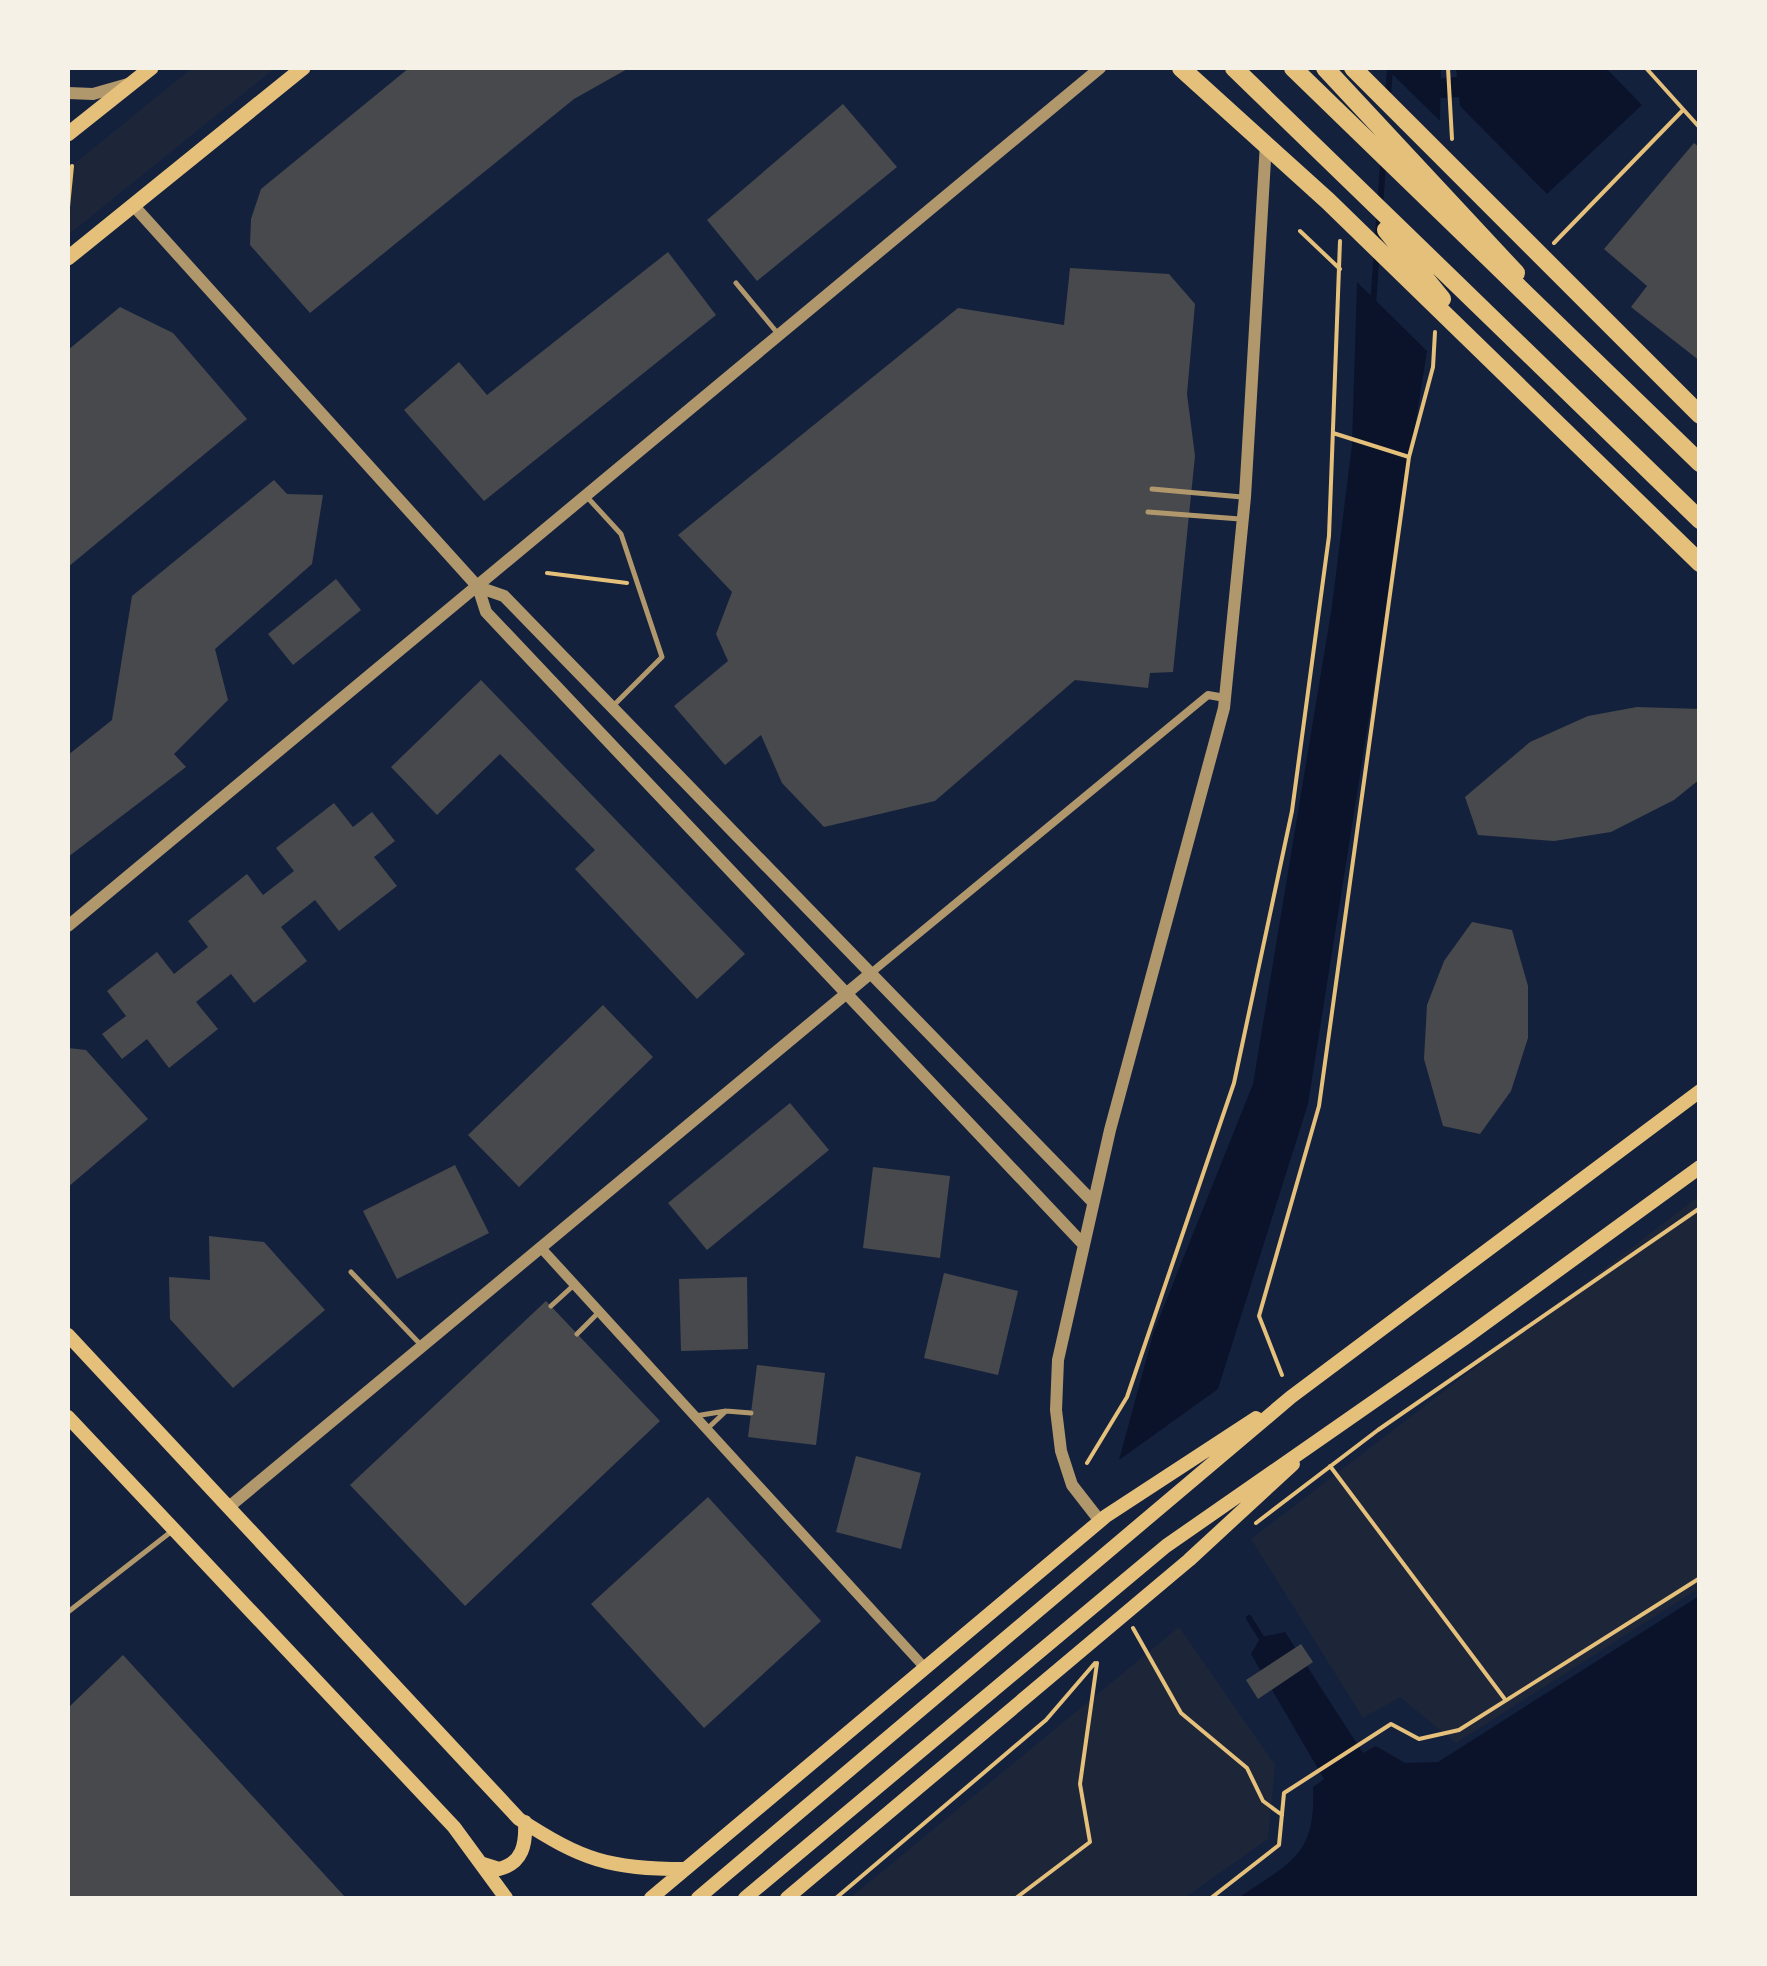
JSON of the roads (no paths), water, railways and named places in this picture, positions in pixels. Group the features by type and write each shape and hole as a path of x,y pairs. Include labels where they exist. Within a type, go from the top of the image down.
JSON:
{"highway":[{"path":"1180,68 1328,200 1700,564"},
{"path":"1234,68 1700,520"},
{"path":"1293,68 1484,258 1700,462"},
{"path":"1325,68 1597,362"},
{"path":"1352,68 1700,414"},
{"path":"1328,160 1485,353"},
{"path":"1328,200 1490,315"}],"main road":[{"path":"68,134 150,68"},
{"path":"68,258 303,68"},
{"path":"698,1898 1291,1397 1700,1091"},
{"path":"745,1898 1166,1546 1465,1338 1700,1167"},
{"path":"68,1335 230,1506 475,1776 524,1822 548,1839 610,1866 684,1869"},
{"path":"651,1898 1100,1522 1173,1469 1291,1397"},
{"path":"68,1417 454,1827 506,1898"},
{"path":"787,1898 1244,1513 1318,1438"},
{"path":"483,1864 499,1869 516,1860 526,1841 524,1822"}],"street":[{"path":"68,926 1098,72 1113,68"},
{"path":"68,93 94,94 130,84"},
{"path":"1100,1522 1072,1485 1056,1410 1058,1360 1092,1200 1225,698 1245,497 1266,143"},
{"path":"133,205 478,587 486,612 1083,1244"},
{"path":"478,587 504,596 1092,1200"},
{"path":"230,1506 1208,696 1225,698"},
{"path":"542,1250 925,1668"}],"lane":[{"path":"736,283 780,336"},
{"path":"1152,489 1245,497"},
{"path":"587,497 621,534 662,657 612,708"},
{"path":"1148,512 1243,520"},
{"path":"351,1272 423,1348"},
{"path":"551,1306 574,1285"},
{"path":"577,1334 600,1312"},
{"path":"706,1429 726,1411"},
{"path":"695,1416 726,1411 751,1413"},
{"path":"68,1612 176,1528"}],"waterway":[{"path":"1388,96 1390,68"},
{"path":"1444,88 1458,87"},
{"path":"1373,306 1383,164"},
{"path":"1249,1618 1264,1642"}]}
